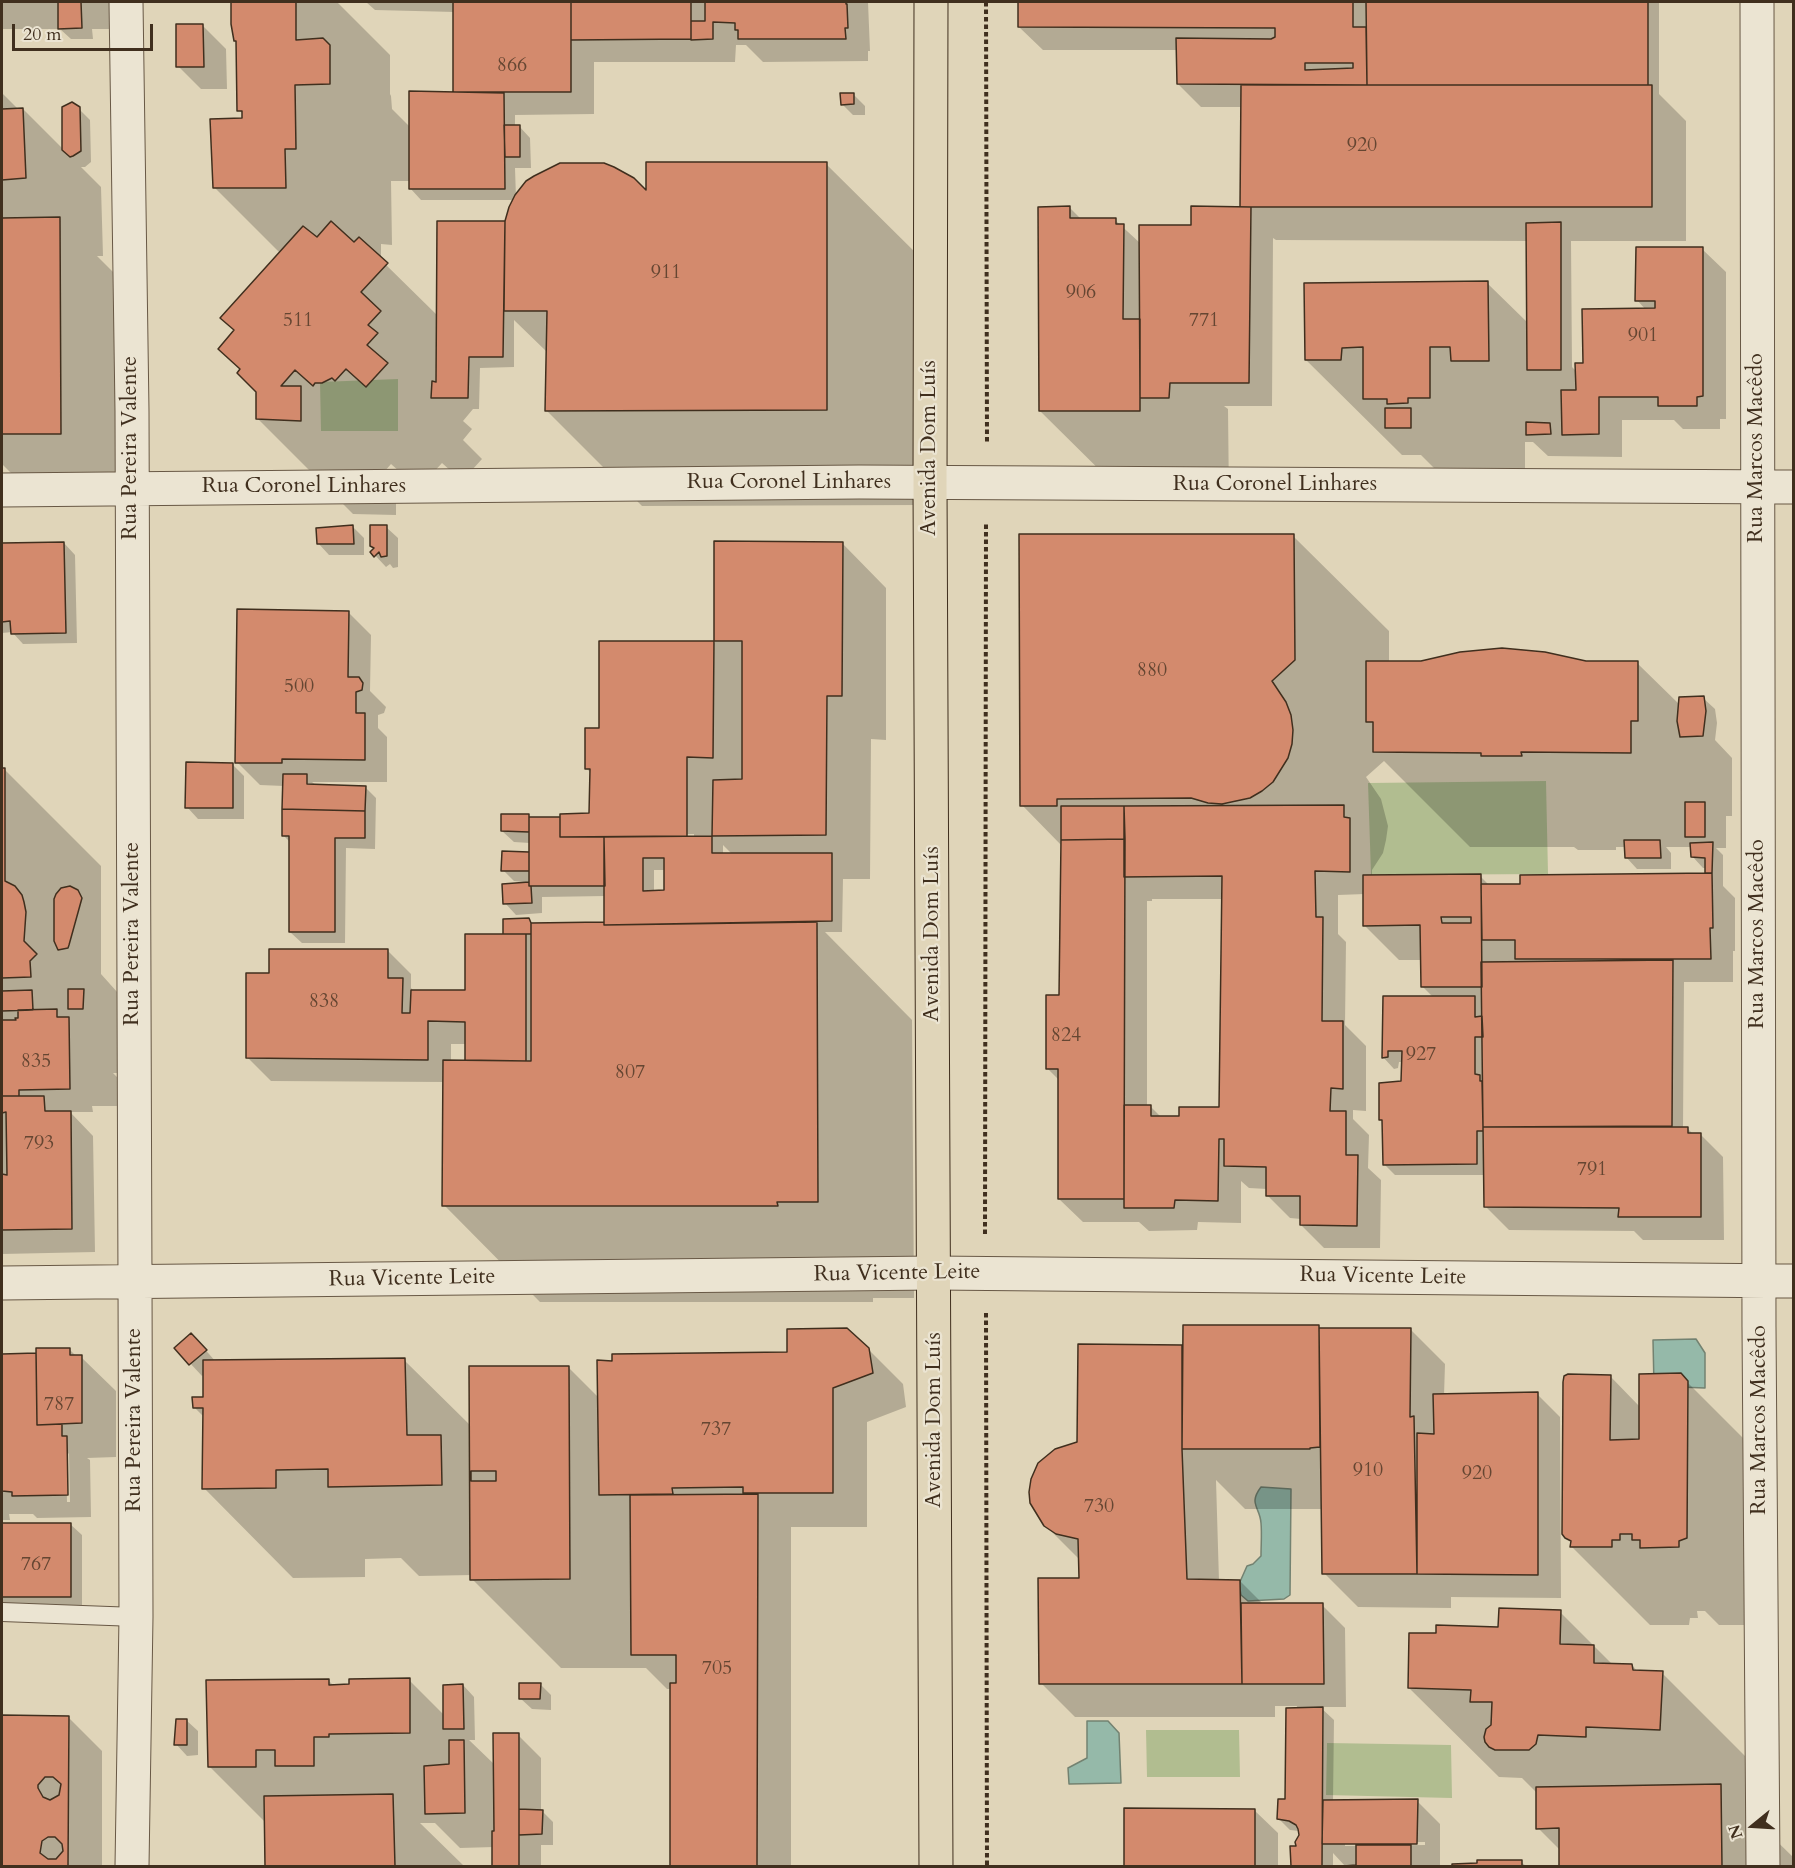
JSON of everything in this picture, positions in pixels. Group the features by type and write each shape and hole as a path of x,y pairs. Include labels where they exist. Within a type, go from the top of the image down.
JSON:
{"main road":[{"name":"Avenida Dom Luís","path":"931,2 930,484 936,1866"}],"street":[{"name":"Rua Pereira Valente","path":"126,2 135,1282 136,1617 132,1866"},
{"name":"Rua Marcos Macêdo","path":"1757,2 1763,1866"},
{"name":"Rua Coronel Linhares","path":"2,490 859,482 1794,488"},
{"name":"Rua Vicente Leite","path":"2,1283 934,1273 1794,1281"}],"lane":[{"path":"2,1612 136,1617"}],"path":[{"path":"986,2 987,437"},
{"path":"985,1240 986,519"},
{"path":"986,1317 987,1866"}],"shaded area":[{"path":"398,379 398,431 321,431 320,382"},
{"path":"1546,781 1548,874 1371,875 1368,783"},
{"path":"1696,1339 1705,1353 1705,1388 1654,1386 1653,1340"},
{"path":"1261,1487 1291,1489 1290,1595 1284,1599 1248,1601 1241,1595 1239,1584 1247,1566 1253,1564 1261,1556 1261,1523 1255,1498"},
{"path":"1087,1721 1108,1721 1119,1733 1121,1783 1069,1784 1068,1768 1087,1758"},
{"path":"1146,1730 1239,1730 1240,1777 1147,1777"},
{"path":"1327,1743 1451,1745 1452,1798 1326,1795"}],"building":[{"path":"58,2 81,2 82,28 58,29"},
{"path":"231,2 296,2 296,40 323,38 330,45 330,84 295,85 296,149 285,149 286,188 213,188 210,119 242,118 242,111 237,111 236,41 234,41 231,24"},
{"path":"453,2 571,2 571,92 453,92"},
{"path":"571,2 691,2 691,39 571,40"},
{"path":"705,2 846,2 848,28 845,28 846,39 738,39 735,23 713,22 713,39 691,40 691,21 705,21"},
{"path":"1018,2 1353,2 1353,27 1366,27 1367,85 1177,84 1176,38 1271,39 1275,37 1275,28 1018,27","holes":["1305,63 1353,63 1353,68 1305,70"]},
{"path":"1366,2 1648,2 1648,85 1367,85"},
{"path":"176,24 203,24 204,67 176,67"},
{"path":"1241,85 1652,85 1652,207 1240,207"},
{"path":"409,91 504,93 505,189 409,189"},
{"path":"840,93 854,93 854,104 841,105"},
{"path":"72,102 80,107 81,151 70,157 62,150 62,107"},
{"path":"23,108 26,178 2,180 2,109"},
{"path":"504,125 520,125 520,157 505,157"},
{"path":"646,162 827,162 827,410 545,411 547,311 504,311 505,221 509,207 526,181 560,163 604,163 634,178 646,190"},
{"path":"1070,206 1070,218 1116,218 1116,224 1124,224 1123,319 1140,319 1140,411 1039,411 1038,207"},
{"path":"1191,206 1251,207 1249,383 1170,383 1169,398 1140,398 1139,225 1191,225"},
{"path":"60,217 61,434 2,434 2,218"},
{"path":"331,221 354,242 359,237 388,263 361,292 381,311 368,325 378,333 367,345 388,363 366,387 346,369 335,381 332,378 322,383 315,383 313,386 295,370 281,386 301,386 301,421 256,419 256,392 237,373 240,369 218,349 234,330 220,318 303,226 317,237"},
{"path":"437,221 505,221 503,357 469,357 468,398 431,398 432,381 436,382"},
{"path":"1561,222 1561,370 1527,370 1526,223"},
{"path":"1636,247 1703,247 1703,396 1697,397 1697,406 1658,406 1658,397 1599,397 1599,434 1562,435 1561,390 1576,390 1575,363 1583,363 1582,309 1655,308 1655,301 1635,301"},
{"path":"1488,281 1489,361 1451,361 1450,347 1430,347 1430,398 1408,398 1408,403 1387,404 1387,399 1363,399 1363,347 1342,348 1341,360 1305,360 1304,283"},
{"path":"1385,408 1411,408 1411,428 1385,428"},
{"path":"1526,422 1550,423 1551,434 1526,435"},
{"path":"353,525 354,544 317,544 316,528"},
{"path":"370,525 387,525 387,556 381,557 379,552 374,557 370,552 374,548 370,546"},
{"path":"1019,534 1294,534 1295,660 1272,681 1286,702 1291,715 1292,744 1288,758 1273,782 1250,798 1222,804 1191,798 1057,799 1057,806 1020,806"},
{"path":"714,541 843,542 842,696 827,696 826,835 712,836 713,780 742,779 742,641 714,641"},
{"path":"64,542 66,633 11,634 10,621 2,622 2,543"},
{"path":"237,609 349,611 348,677 359,677 363,683 362,690 356,692 356,713 365,713 365,760 282,759 282,763 235,763"},
{"path":"599,641 714,641 713,758 687,757 687,836 560,837 560,814 589,813 590,769 585,769 585,728 599,728"},
{"path":"1502,648 1545,652 1586,661 1638,661 1638,721 1631,721 1631,753 1521,752 1522,756 1481,756 1481,753 1373,752 1373,722 1366,722 1366,661 1421,661 1460,652"},
{"path":"1704,696 1706,711 1703,736 1680,737 1677,721 1679,697"},
{"path":"186,762 233,763 233,808 185,808"},
{"path":"2,768 5,768 5,881 15,886 24,902 26,912 24,941 37,954 30,961 31,977 2,978"},
{"path":"283,774 307,774 307,784 366,786 365,811 282,809"},
{"path":"1685,802 1705,802 1705,837 1685,837"},
{"path":"1344,805 1344,817 1350,818 1350,872 1315,871 1316,917 1323,917 1322,1021 1343,1021 1343,1089 1331,1088 1330,1111 1346,1111 1346,1155 1358,1155 1357,1226 1300,1225 1300,1196 1266,1196 1266,1167 1224,1166 1224,1139 1219,1139 1218,1201 1175,1200 1174,1208 1124,1208 1124,1105 1151,1105 1151,1116 1179,1116 1179,1107 1219,1107 1222,876 1124,877 1124,806"},
{"path":"1061,806 1124,806 1125,839 1061,840"},
{"path":"282,809 365,811 365,838 335,838 335,932 289,932 289,836 282,836"},
{"path":"501,814 529,814 529,832 501,831"},
{"path":"529,817 560,817 560,837 604,837 605,886 529,886"},
{"path":"712,836 712,853 832,853 832,921 604,925 604,837","holes":["643,858 664,858 664,890 643,891"]},
{"path":"1125,839 1124,1199 1058,1199 1058,1069 1046,1069 1046,995 1059,995 1061,840"},
{"path":"1624,840 1660,840 1661,858 1625,858"},
{"path":"1713,842 1712,873 1705,873 1705,858 1691,857 1690,843"},
{"path":"502,851 529,852 529,871 501,871"},
{"path":"1712,873 1711,959 1515,959 1515,940 1482,940 1481,884 1520,884 1520,875"},
{"path":"1481,874 1482,987 1421,987 1420,925 1363,926 1363,875","holes":["1441,917 1471,917 1471,923 1442,923"]},
{"path":"529,882 532,903 503,904 502,884"},
{"path":"70,886 78,890 82,898 68,948 58,950 54,941 54,899 61,888"},
{"path":"529,918 531,934 503,934 503,919"},
{"path":"604,922 604,925 817,922 818,1202 777,1202 778,1206 442,1206 443,1060 531,1061 531,923"},
{"path":"465,934 526,934 526,1061 465,1060 465,1022 428,1021 428,1060 246,1058 246,973 269,973 269,949 388,949 388,978 403,978 402,1013 410,1013 411,990 465,990"},
{"path":"1673,960 1672,1126 1483,1127 1481,962"},
{"path":"68,989 84,989 83,1009 68,1009"},
{"path":"32,990 33,1010 2,1011 2,991"},
{"path":"1383,996 1475,996 1475,1017 1482,1016 1483,1037 1475,1037 1475,1074 1480,1075 1480,1081 1482,1081 1483,1127 1483,1131 1477,1131 1477,1164 1383,1165 1382,1120 1379,1120 1379,1083 1401,1081 1402,1051 1388,1051 1388,1057 1382,1058"},
{"path":"57,1009 57,1017 69,1017 70,1089 19,1090 19,1096 2,1096 2,1020 16,1020 18,1010"},
{"path":"2,1096 44,1096 45,1111 71,1111 72,1229 2,1230 2,1174 7,1175 6,1112 2,1113"},
{"path":"1483,1127 1688,1127 1688,1133 1701,1133 1701,1217 1618,1217 1619,1208 1484,1207"},
{"path":"1183,1325 1319,1325 1320,1447 1310,1449 1182,1449"},
{"path":"847,1328 869,1348 873,1373 833,1388 833,1493 743,1493 743,1487 672,1488 673,1494 599,1495 597,1360 612,1361 612,1354 787,1352 787,1329"},
{"path":"1319,1328 1411,1328 1410,1417 1414,1416 1417,1574 1322,1574"},
{"path":"191,1333 207,1350 189,1365 174,1348"},
{"path":"1078,1344 1182,1345 1182,1449 1187,1579 1240,1580 1242,1684 1039,1684 1038,1578 1079,1578 1078,1539 1056,1534 1044,1526 1030,1503 1029,1492 1031,1479 1038,1463 1055,1449 1077,1442"},
{"path":"36,1348 70,1348 70,1355 82,1355 82,1423 37,1425"},
{"path":"36,1353 37,1425 62,1424 62,1436 67,1436 68,1495 12,1496 12,1492 2,1491 2,1354"},
{"path":"405,1358 407,1435 441,1435 442,1485 328,1487 328,1469 276,1470 276,1488 202,1489 203,1408 193,1408 192,1397 203,1397 203,1360"},
{"path":"469,1366 569,1366 570,1579 470,1580","holes":["471,1471 496,1471 496,1481 471,1481"]},
{"path":"1681,1373 1688,1381 1687,1538 1679,1541 1679,1547 1640,1548 1640,1540 1632,1540 1632,1534 1620,1534 1620,1540 1612,1540 1612,1547 1570,1547 1571,1541 1562,1534 1564,1376 1568,1374 1611,1375 1610,1440 1639,1439 1639,1374"},
{"path":"1538,1392 1538,1575 1417,1574 1417,1433 1434,1434 1433,1394"},
{"path":"758,1494 757,1866 670,1866 670,1683 676,1683 676,1655 631,1655 630,1495"},
{"path":"2,1523 71,1523 71,1597 2,1597"},
{"path":"1241,1603 1323,1603 1324,1684 1242,1684"},
{"path":"1499,1608 1561,1610 1560,1644 1594,1645 1594,1663 1632,1664 1633,1670 1663,1671 1660,1730 1586,1727 1586,1737 1538,1735 1536,1744 1529,1750 1495,1750 1489,1747 1484,1737 1486,1729 1491,1725 1492,1702 1470,1702 1471,1690 1408,1688 1409,1633 1436,1633 1436,1625 1498,1627"},
{"path":"410,1678 410,1733 329,1734 329,1737 314,1737 314,1766 275,1766 275,1750 256,1750 256,1767 208,1767 206,1680 329,1679 329,1685 349,1684 349,1679"},
{"path":"519,1683 541,1683 540,1699 519,1699"},
{"path":"463,1684 464,1729 443,1729 443,1685"},
{"path":"1323,1707 1322,1866 1291,1866 1290,1846 1296,1846 1298,1829 1289,1821 1277,1819 1278,1799 1285,1799 1286,1708"},
{"path":"2,1715 69,1716 68,1866 2,1866","holes":["45,1777 53,1777 61,1784 59,1795 50,1800 43,1797 38,1788","48,1837 55,1837 62,1844 63,1851 56,1859 48,1859 40,1853 42,1841"]},
{"path":"176,1719 187,1719 187,1745 174,1745"},
{"path":"493,1733 519,1733 519,1866 492,1866"},
{"path":"449,1740 464,1740 465,1813 425,1814 424,1766 449,1764"},
{"path":"1721,1784 1722,1866 1559,1866 1559,1828 1536,1829 1536,1787"},
{"path":"393,1794 395,1866 265,1866 264,1796"},
{"path":"1418,1799 1417,1844 1322,1844 1323,1800"},
{"path":"1124,1808 1255,1809 1255,1866 1124,1866"},
{"path":"519,1809 543,1810 542,1834 519,1835"},
{"path":"1356,1845 1411,1845 1411,1866 1344,1866 1356,1865"},
{"path":"1477,1860 1522,1860 1522,1866 1452,1866 1452,1864 1477,1863"}]}
